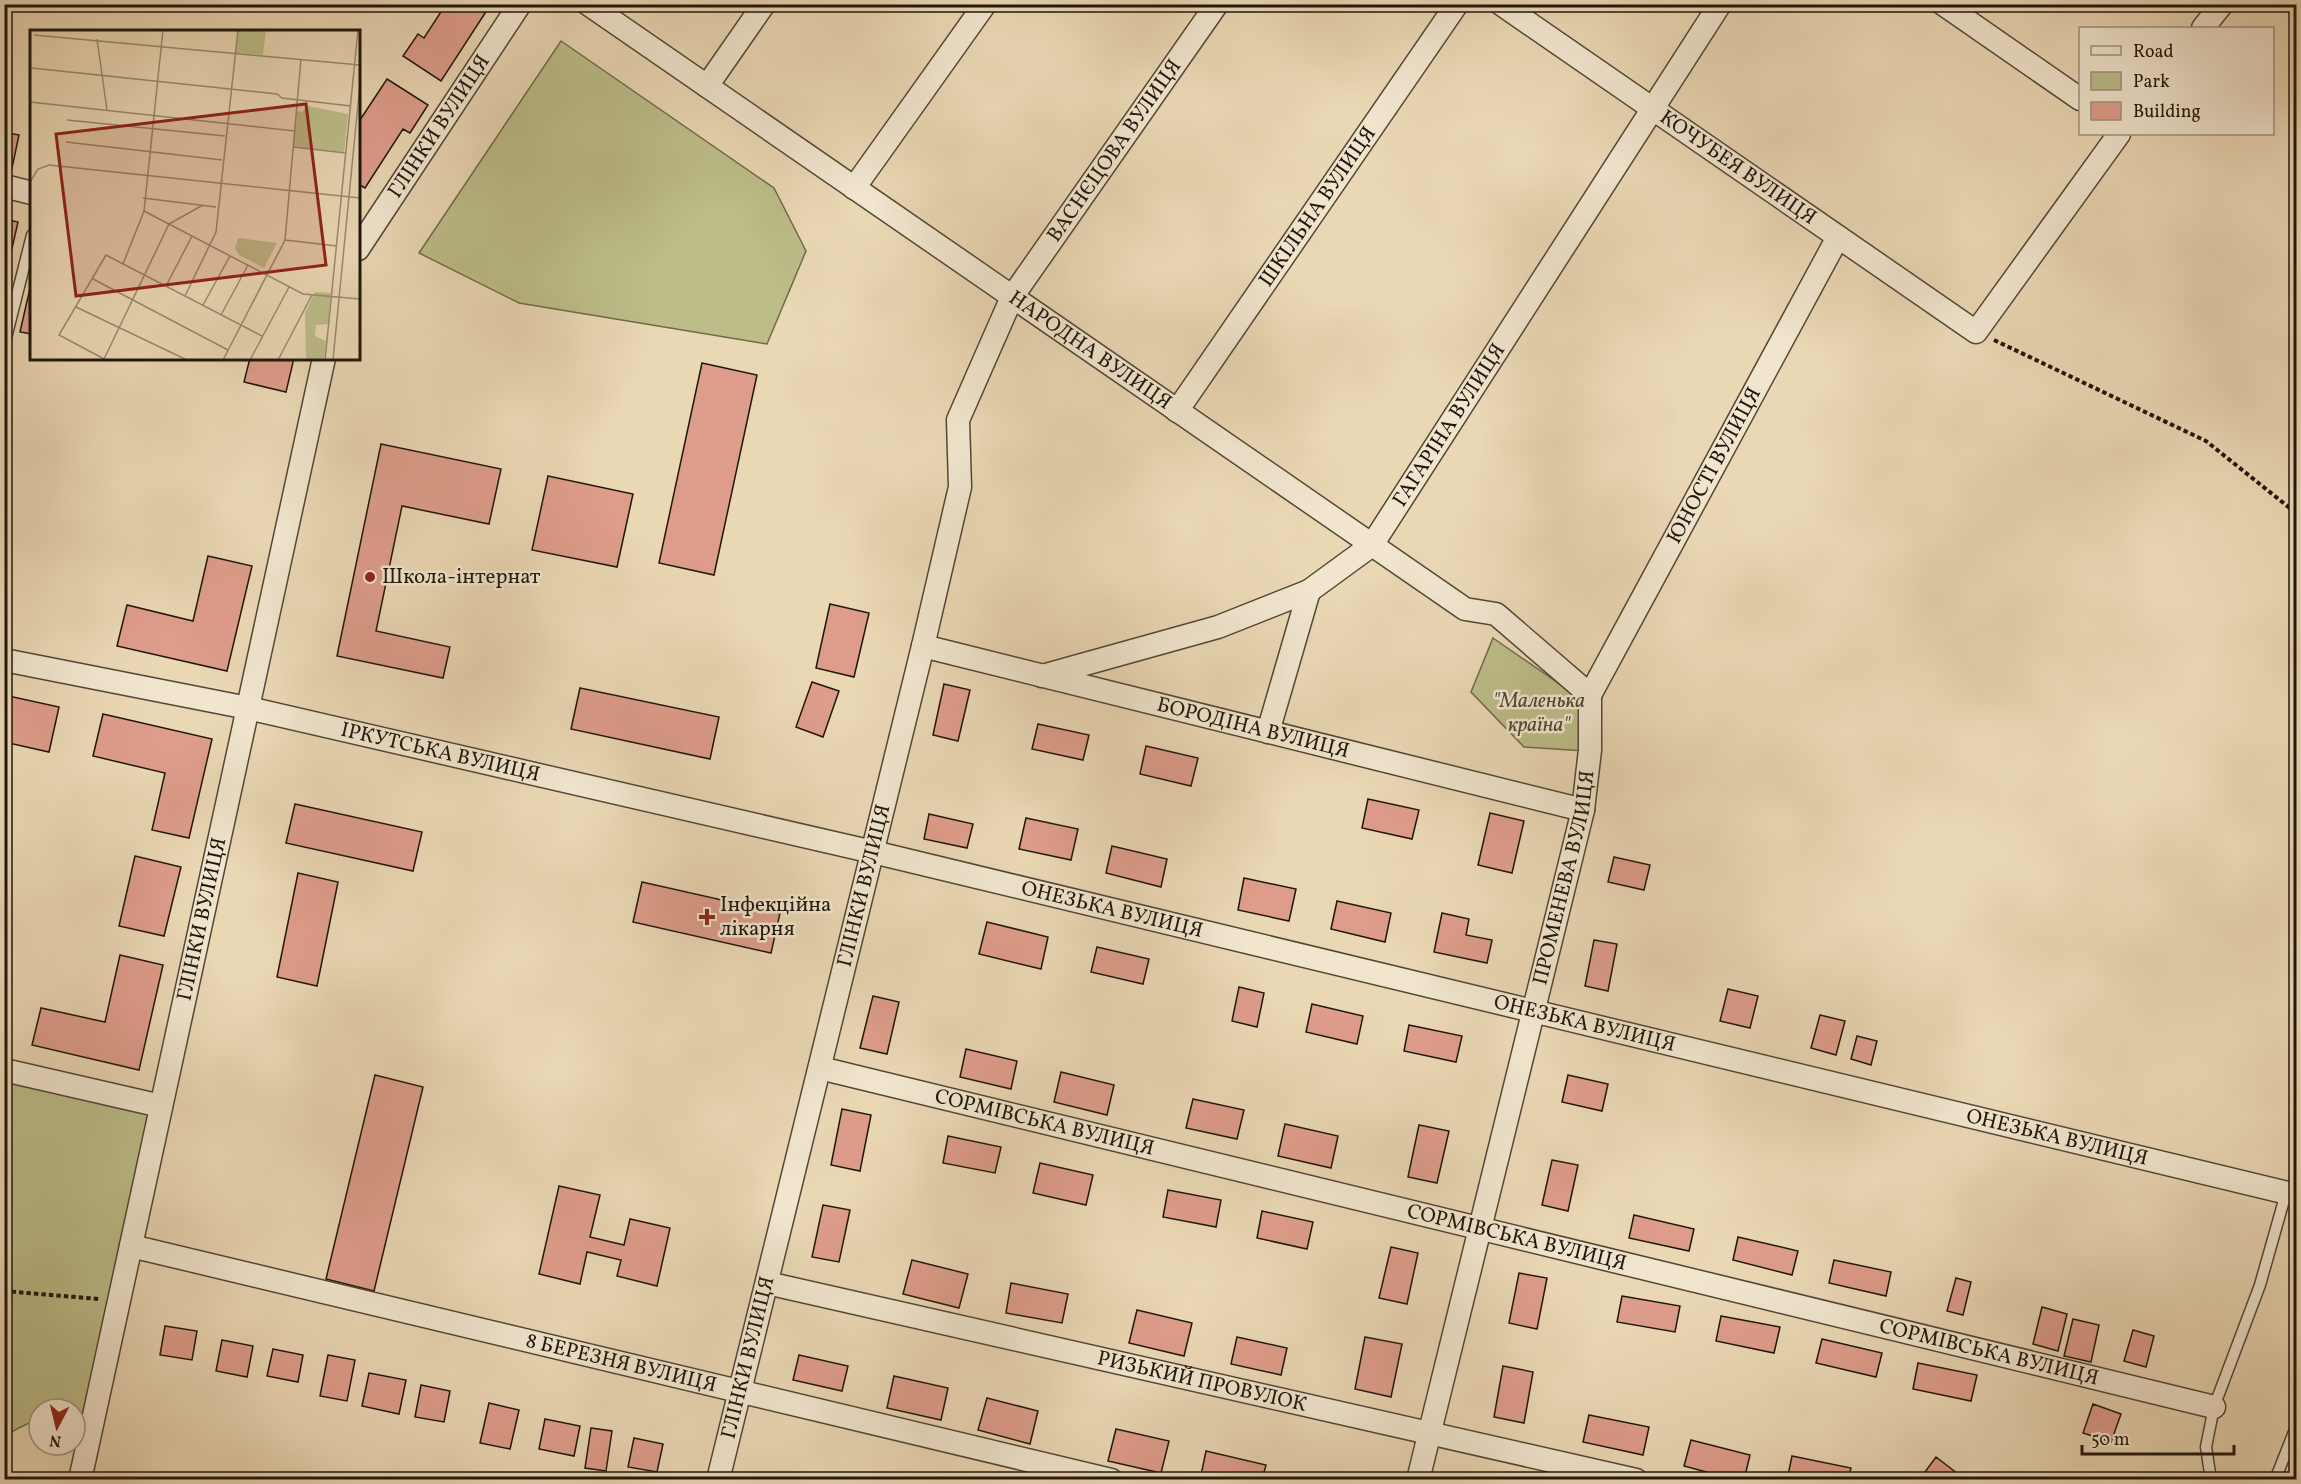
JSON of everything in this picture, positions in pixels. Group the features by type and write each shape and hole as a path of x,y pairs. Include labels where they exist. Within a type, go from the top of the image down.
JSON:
{"street":[{"name":"ГЛІНКИ ВУЛИЦЯ","path":"360,246 520,4"},
{"name":"НАРОДНА ВУЛИЦЯ","path":"588,4 1465,609 1496,614 1590,695"},
{"path":"707,86 764,4"},
{"path":"854,188 985,4"},
{"name":"ВАСНЄЦОВА ВУЛИЦЯ","path":"1012,297 1217,4"},
{"name":"ШКІЛЬНА ВУЛИЦЯ","path":"1177,411 1457,4"},
{"name":"КОЧУБЕЯ ВУЛИЦЯ","path":"1500,4 1976,332"},
{"name":"ГАГАРІНА ВУЛИЦЯ","path":"1042,676 1218,627 1309,591 1372,545 1720,4"},
{"path":"1943,4 2079,98"},
{"path":"2204,27 2222,4"},
{"path":"1976,332 2118,135"},
{"path":"4,186 30,192"},
{"name":"ЮНОСТІ ВУЛИЦЯ","path":"1590,695 1838,237"},
{"name":"ГЛІНКИ ВУЛИЦЯ","path":"718,1479 873,852 960,488 958,420 1012,297"},
{"name":"ГЛІНКИ ВУЛИЦЯ","path":"80,1479 324,360"},
{"path":"1268,732 1309,591"},
{"name":"БОРОДІНА ВУЛИЦЯ","path":"923,646 1583,810"},
{"name":"ІРКУТСЬКА ВУЛИЦЯ","path":"4,660 248,708 873,852"},
{"name":"ПРОМЕНЕВА ВУЛИЦЯ","path":"1418,1479 1583,810 1590,750 1590,695"},
{"name":"ОНЕЗЬКА ВУЛИЦЯ","path":"873,852 2291,1194"},
{"name":"СОРМІВСЬКА ВУЛИЦЯ","path":"820,1068 2214,1407"},
{"path":"4,1070 161,1106"},
{"name":"8 БЕРЕЗНЯ ВУЛИЦЯ","path":"131,1246 1110,1479"},
{"name":"РИЗЬКИЙ ПРОВУЛОК","path":"767,1283 1636,1479"}],"lane":[{"path":"4,346 30,243"},
{"path":"2211,1479 2206,1447 2214,1407 2291,1194"},
{"path":"2275,1479 2296,1427"}],"path":[{"path":"1976,332 2206,441 2296,513"},
{"path":"4,1291 119,1300"}],"green space":[{"path":"561,41 774,188 806,251 767,344 519,303 419,253"},
{"name":"\"Маленька країна\"","path":"1493,638 1584,701 1585,751 1524,747 1471,692"},
{"path":"5,1070 159,1107 90,1431 87,1430 87,1397 27,1397 27,1424 11,1432 5,1441"}],"building":[{"path":"446,4 491,4 441,81 403,56 418,34 424,38"},
{"path":"387,79 428,105 410,133 403,129 365,188 360,185 360,120"},
{"path":"4,132 19,135 11,173 4,172"},
{"path":"4,219 18,222 8,266 4,265"},
{"path":"30,288 30,334 20,332"},
{"path":"250,360 294,360 286,392 244,382"},
{"path":"702,363 757,375 714,575 659,563"},
{"name":"Школа-інтернат","path":"381,444 501,469 489,524 402,506 376,631 450,647 443,678 337,656"},
{"path":"548,476 633,494 617,567 532,550"},
{"path":"208,556 252,566 227,671 117,646 127,605 193,621"},
{"path":"830,604 869,613 854,677 816,668"},
{"path":"812,682 839,691 823,737 796,727"},
{"path":"944,684 970,690 958,741 933,735"},
{"path":"580,688 719,717 710,759 571,729"},
{"path":"4,695 59,707 49,752 4,742"},
{"path":"103,714 212,739 189,838 152,830 165,773 93,756"},
{"path":"1038,724 1089,735 1083,760 1032,749"},
{"path":"1146,746 1198,758 1191,786 1140,774"},
{"path":"1368,799 1419,810 1412,839 1362,828"},
{"path":"295,804 422,832 413,871 286,843"},
{"path":"1490,813 1524,821 1512,873 1478,865"},
{"path":"929,814 973,824 967,848 924,839"},
{"path":"1026,818 1078,829 1071,860 1019,849"},
{"path":"1112,846 1167,859 1161,887 1106,873"},
{"path":"135,856 181,867 164,936 119,926"},
{"path":"1614,857 1650,865 1644,890 1608,882"},
{"path":"298,873 338,882 317,986 277,977"},
{"path":"1244,878 1296,889 1289,921 1238,910"},
{"name":"Інфекційна лікарня","path":"642,882 780,913 771,953 633,922"},
{"path":"1337,901 1391,913 1385,942 1331,929"},
{"path":"1442,913 1469,919 1466,935 1492,940 1487,963 1434,952"},
{"path":"987,922 1048,937 1041,969 979,954"},
{"path":"1594,940 1617,944 1608,991 1585,986"},
{"path":"1097,947 1149,959 1143,984 1091,972"},
{"path":"120,955 163,965 139,1070 32,1045 41,1008 105,1022"},
{"path":"1239,987 1264,993 1257,1027 1232,1021"},
{"path":"1728,989 1758,996 1750,1028 1720,1021"},
{"path":"873,996 899,1002 887,1054 860,1048"},
{"path":"1312,1004 1363,1016 1357,1044 1306,1032"},
{"path":"1820,1015 1845,1021 1836,1055 1811,1048"},
{"path":"1409,1025 1462,1036 1456,1062 1404,1051"},
{"path":"1857,1036 1877,1041 1871,1065 1851,1059"},
{"path":"966,1049 1017,1061 1011,1089 960,1077"},
{"path":"1061,1072 1114,1085 1107,1115 1054,1102"},
{"path":"375,1075 423,1087 374,1291 326,1279"},
{"path":"1568,1075 1608,1084 1602,1111 1562,1102"},
{"path":"1193,1099 1244,1110 1237,1139 1186,1128"},
{"path":"842,1109 871,1115 860,1171 831,1165"},
{"path":"1285,1124 1338,1136 1331,1168 1278,1156"},
{"path":"1419,1125 1449,1131 1437,1183 1408,1177"},
{"path":"948,1136 1001,1147 995,1173 943,1163"},
{"path":"1552,1160 1578,1165 1568,1211 1542,1205"},
{"path":"1040,1163 1093,1175 1086,1205 1033,1193"},
{"path":"559,1186 600,1195 590,1237 624,1245 630,1219 670,1228 657,1286 617,1276 621,1260 587,1252 580,1284 539,1274"},
{"path":"1168,1190 1221,1200 1216,1227 1163,1217"},
{"path":"823,1205 850,1210 839,1262 812,1257"},
{"path":"1262,1211 1313,1222 1307,1249 1257,1238"},
{"path":"1634,1215 1694,1229 1689,1251 1629,1238"},
{"path":"1738,1237 1798,1251 1792,1275 1733,1260"},
{"path":"1391,1247 1418,1253 1407,1304 1379,1298"},
{"path":"912,1260 968,1274 959,1308 903,1294"},
{"path":"1834,1260 1891,1272 1886,1296 1829,1283"},
{"path":"1519,1273 1547,1278 1537,1329 1509,1323"},
{"path":"1956,1278 1971,1282 1963,1315 1947,1311"},
{"path":"1011,1283 1068,1294 1062,1323 1006,1313"},
{"path":"1622,1296 1680,1306 1675,1332 1617,1322"},
{"path":"2042,1307 2067,1314 2058,1351 2033,1344"},
{"path":"1137,1310 1192,1323 1184,1356 1129,1343"},
{"path":"1721,1316 1780,1327 1774,1353 1716,1341"},
{"path":"2073,1319 2099,1325 2091,1362 2064,1356"},
{"path":"165,1326 197,1331 192,1360 160,1355"},
{"path":"2133,1330 2154,1336 2146,1367 2124,1361"},
{"path":"1237,1337 1287,1348 1281,1375 1231,1364"},
{"path":"1365,1337 1402,1344 1391,1397 1355,1389"},
{"path":"1822,1339 1882,1353 1876,1377 1816,1363"},
{"path":"222,1340 253,1346 247,1377 216,1371"},
{"path":"273,1349 303,1355 298,1382 267,1376"},
{"path":"328,1355 355,1360 347,1401 320,1396"},
{"path":"799,1355 848,1366 842,1391 793,1380"},
{"path":"1918,1363 1977,1375 1971,1401 1913,1389"},
{"path":"1503,1366 1533,1372 1524,1423 1494,1417"},
{"path":"369,1373 406,1380 399,1414 362,1406"},
{"path":"894,1376 948,1388 941,1420 887,1408"},
{"path":"421,1385 450,1391 444,1422 415,1417"},
{"path":"987,1398 1038,1411 1030,1444 978,1430"},
{"path":"489,1403 519,1410 510,1449 480,1443"},
{"path":"2093,1404 2121,1414 2111,1442 2083,1433"},
{"path":"1589,1415 1649,1427 1643,1455 1583,1442"},
{"path":"545,1419 580,1426 574,1456 539,1449"},
{"path":"591,1428 612,1431 606,1471 585,1468"},
{"path":"1116,1429 1169,1441 1161,1473 1108,1461"},
{"path":"634,1438 663,1444 657,1472 628,1467"},
{"path":"1691,1440 1750,1455 1744,1480 1736,1480 1684,1466"},
{"path":"1206,1451 1266,1465 1262,1480 1200,1480"},
{"path":"1792,1456 1851,1468 1848,1480 1787,1480"},
{"path":"1936,1457 1962,1477 1961,1480 1919,1480"},
{"path":"1299,1473 1329,1480 1298,1480"}],"place":[{"name":"Школа-інтернат","path":"370,577"},
{"name":"Інфекційна лікарня","path":"707,917"}]}
